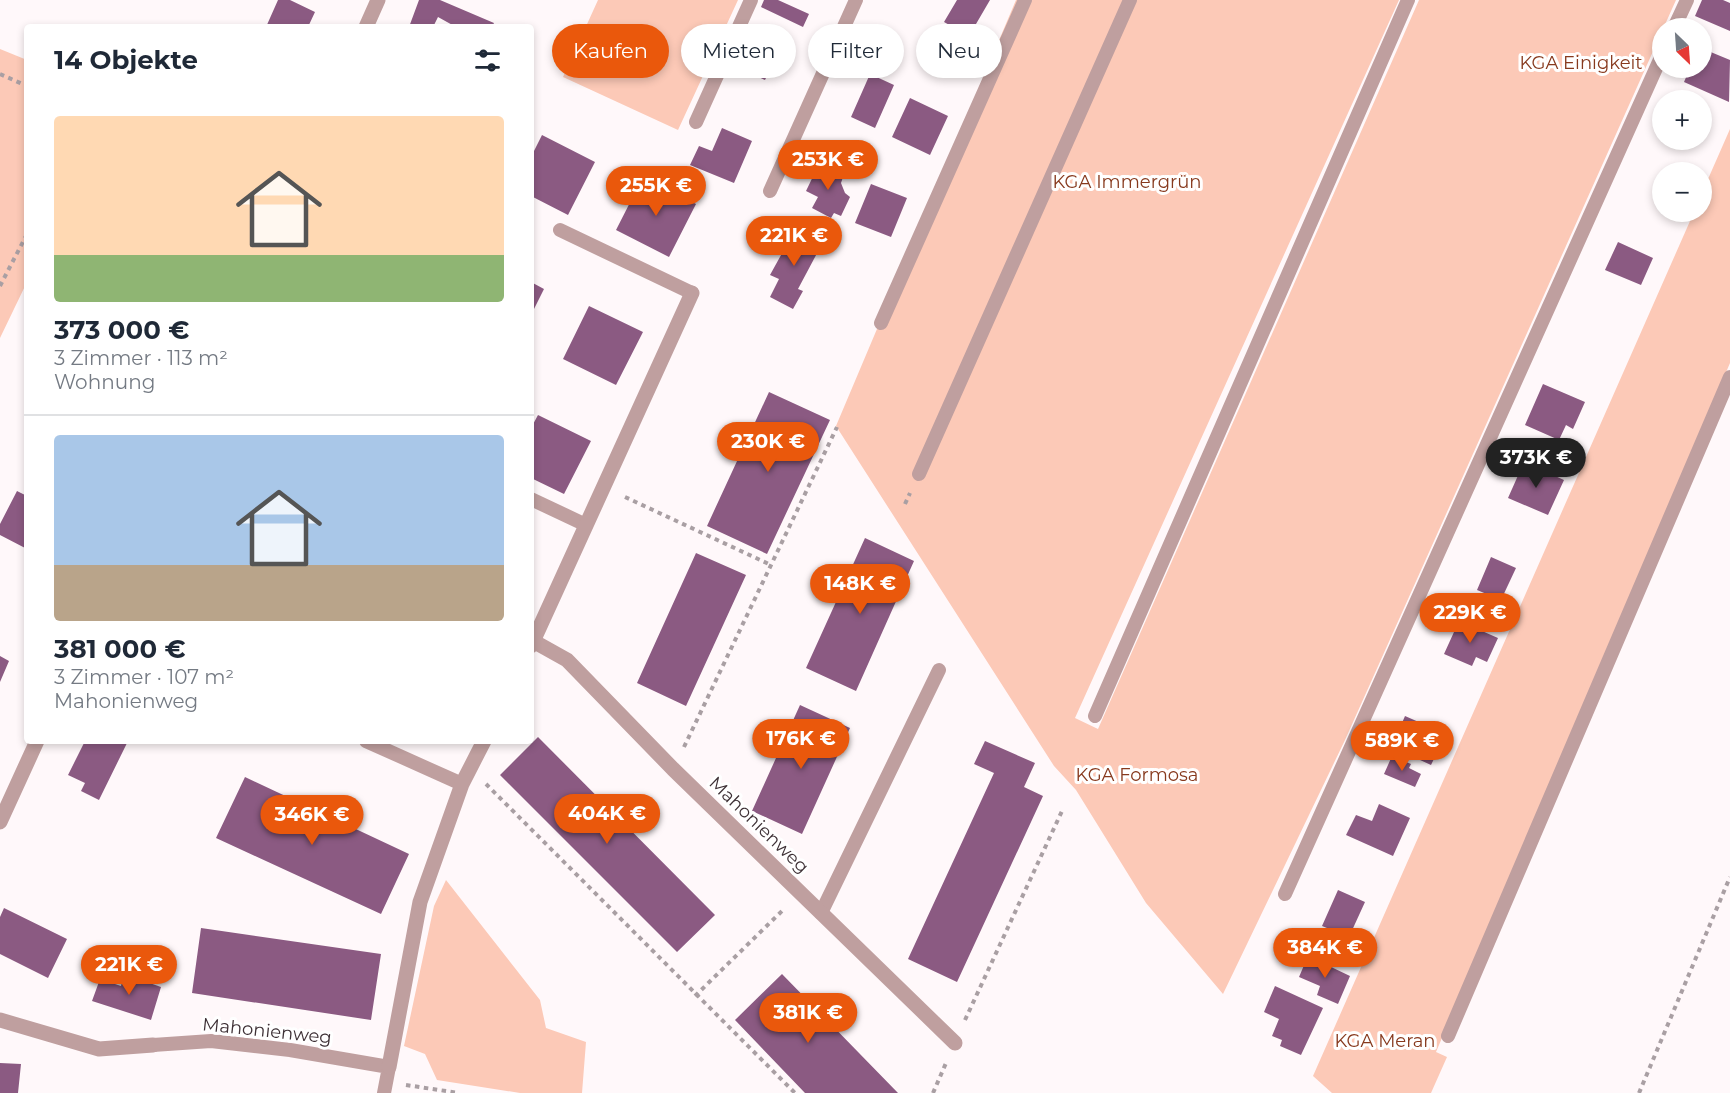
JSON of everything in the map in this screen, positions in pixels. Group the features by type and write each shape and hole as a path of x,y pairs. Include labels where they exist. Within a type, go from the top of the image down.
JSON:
{"street":[{"path":"367,24 378,0"},
{"name":"Mahonienweg","path":"534,639 692,293"},
{"name":"Mahonienweg","path":"534,644 567,660 673,770 955,1043"},
{"path":"0,822 36,744"},
{"path":"386,1080 420,902 462,784 483,744"},
{"name":"Mahonienweg","path":"0,1020 99,1049 153,1045"}],"lane":[{"path":"696,122 751,0"},
{"path":"770,190 856,0"},
{"path":"881,323 1025,0"},
{"path":"919,474 1130,0"},
{"path":"1095,716 1408,0"},
{"path":"1679,18 1687,0"},
{"path":"1285,894 1652,77"},
{"path":"560,230 692,293"},
{"path":"1448,1036 1730,377"},
{"path":"534,500 586,525"},
{"path":"821,914 939,669"},
{"path":"373,744 462,784"},
{"name":"Mahonienweg","path":"153,1045 211,1041 290,1050 386,1080"}],"path":[{"path":"0,74 24,85"},
{"path":"0,286 24,240"},
{"path":"673,770 837,427"},
{"path":"604,487 771,564"},
{"path":"471,768 695,996 795,1093"},
{"path":"933,1093 1062,812"},
{"path":"1639,1093 1730,877"},
{"path":"695,996 801,893"},
{"path":"386,1080 459,1093"}],"green space":[{"path":"598,0 738,0 727,24 681,24 681,78 702,78 678,130 565,78 669,78 669,24 587,24"},
{"path":"1016,0 1399,0 1075,718 1098,729 1419,0 1676,0 1668,18 1652,18 1652,54 1345,740 1223,994 1146,903 1076,790 1054,766 836,426 983,78 1002,78 1002,33"},
{"path":"0,49 24,59 24,288 0,338"},
{"name":"KGA Meran","path":"1730,129 1730,363 1436,1052 1447,1057 1431,1093 1332,1093 1313,1076 1690,222 1712,222 1712,170"},
{"path":"446,880 540,1000 546,1028 586,1042 582,1093 520,1093 437,1080 425,1054 404,1046 434,906"}],"building":[{"path":"278,0 290,0 315,12 309,24 267,24"},
{"path":"419,0 440,0 494,23 451,24 438,17 434,24 410,24"},
{"path":"764,0 778,0 809,14 803,27 761,7"},
{"path":"957,0 990,0 976,24 944,22"},
{"path":"1702,0 1723,0 1730,3 1730,31 1712,23 1712,18 1695,16"},
{"path":"1712,53 1730,60 1729,102 1712,94 1712,90 1702,90 1684,82 1686,78 1712,78"},
{"path":"868,78 879,78 894,85 875,128 851,117"},
{"path":"910,98 948,116 930,155 892,137"},
{"path":"722,128 752,141 734,183 690,165 699,146 712,151"},
{"path":"542,135 595,162 568,215 534,198 534,151"},
{"path":"820,162 844,174 841,183 845,193 850,197 841,216 834,213 831,218 812,208 818,197 806,191"},
{"path":"643,177 696,204 669,257 616,230"},
{"path":"871,184 907,198 891,237 855,223"},
{"path":"796,228 823,242 798,289 803,291 793,309 770,297 779,279 770,275"},
{"path":"1618,242 1653,258 1641,285 1605,270"},
{"path":"534,284 544,289 534,309"},
{"path":"589,306 643,332 616,385 563,359"},
{"path":"1543,384 1585,402 1573,429 1566,425 1559,440 1525,425"},
{"path":"769,392 830,420 767,554 707,526"},
{"path":"538,415 591,441 564,494 534,479 534,422"},
{"path":"1524,462 1564,480 1548,515 1508,498"},
{"path":"17,491 24,494 24,547 0,535 0,524"},
{"path":"865,538 914,561 856,691 806,668"},
{"path":"696,553 746,575 686,706 637,683"},
{"path":"1491,557 1516,568 1501,600 1477,590"},
{"path":"1475,593 1501,605 1493,624 1467,612"},
{"path":"1459,621 1498,638 1487,662 1476,657 1472,666 1444,654"},
{"path":"0,656 9,661 0,682"},
{"path":"800,705 850,728 802,834 752,811"},
{"path":"1405,716 1446,734 1431,765 1407,754 1406,757 1390,751"},
{"path":"538,737 715,915 677,952 500,775 531,744 534,744"},
{"path":"985,741 1035,763 1024,787 1043,796 957,982 908,959 994,773 974,764"},
{"path":"84,744 127,744 99,800 81,791 85,783 68,775"},
{"path":"1392,756 1411,764 1409,768 1421,774 1415,787 1384,774"},
{"path":"245,777 409,854 381,914 216,838"},
{"path":"1379,804 1410,818 1393,856 1346,835 1356,815 1372,821"},
{"path":"1338,890 1365,902 1349,937 1322,926"},
{"path":"4,908 67,939 48,978 0,954 0,917"},
{"path":"201,928 381,954 371,1020 192,993"},
{"path":"1308,956 1350,976 1338,1004 1317,995 1320,986 1299,977"},
{"path":"124,974 161,987 151,1020 92,1001 100,979 121,986"},
{"path":"782,974 898,1093 805,1093 735,1020"},
{"path":"1275,986 1323,1008 1301,1055 1280,1046 1282,1040 1272,1036 1279,1019 1264,1012"},
{"path":"0,1063 21,1064 18,1093 0,1093"}],"park label":[{"name":"KGA Einigkeit","path":"1581,63"},
{"name":"KGA Immergrün","path":"1127,182"},
{"name":"KGA Formosa","path":"1137,775"}]}
